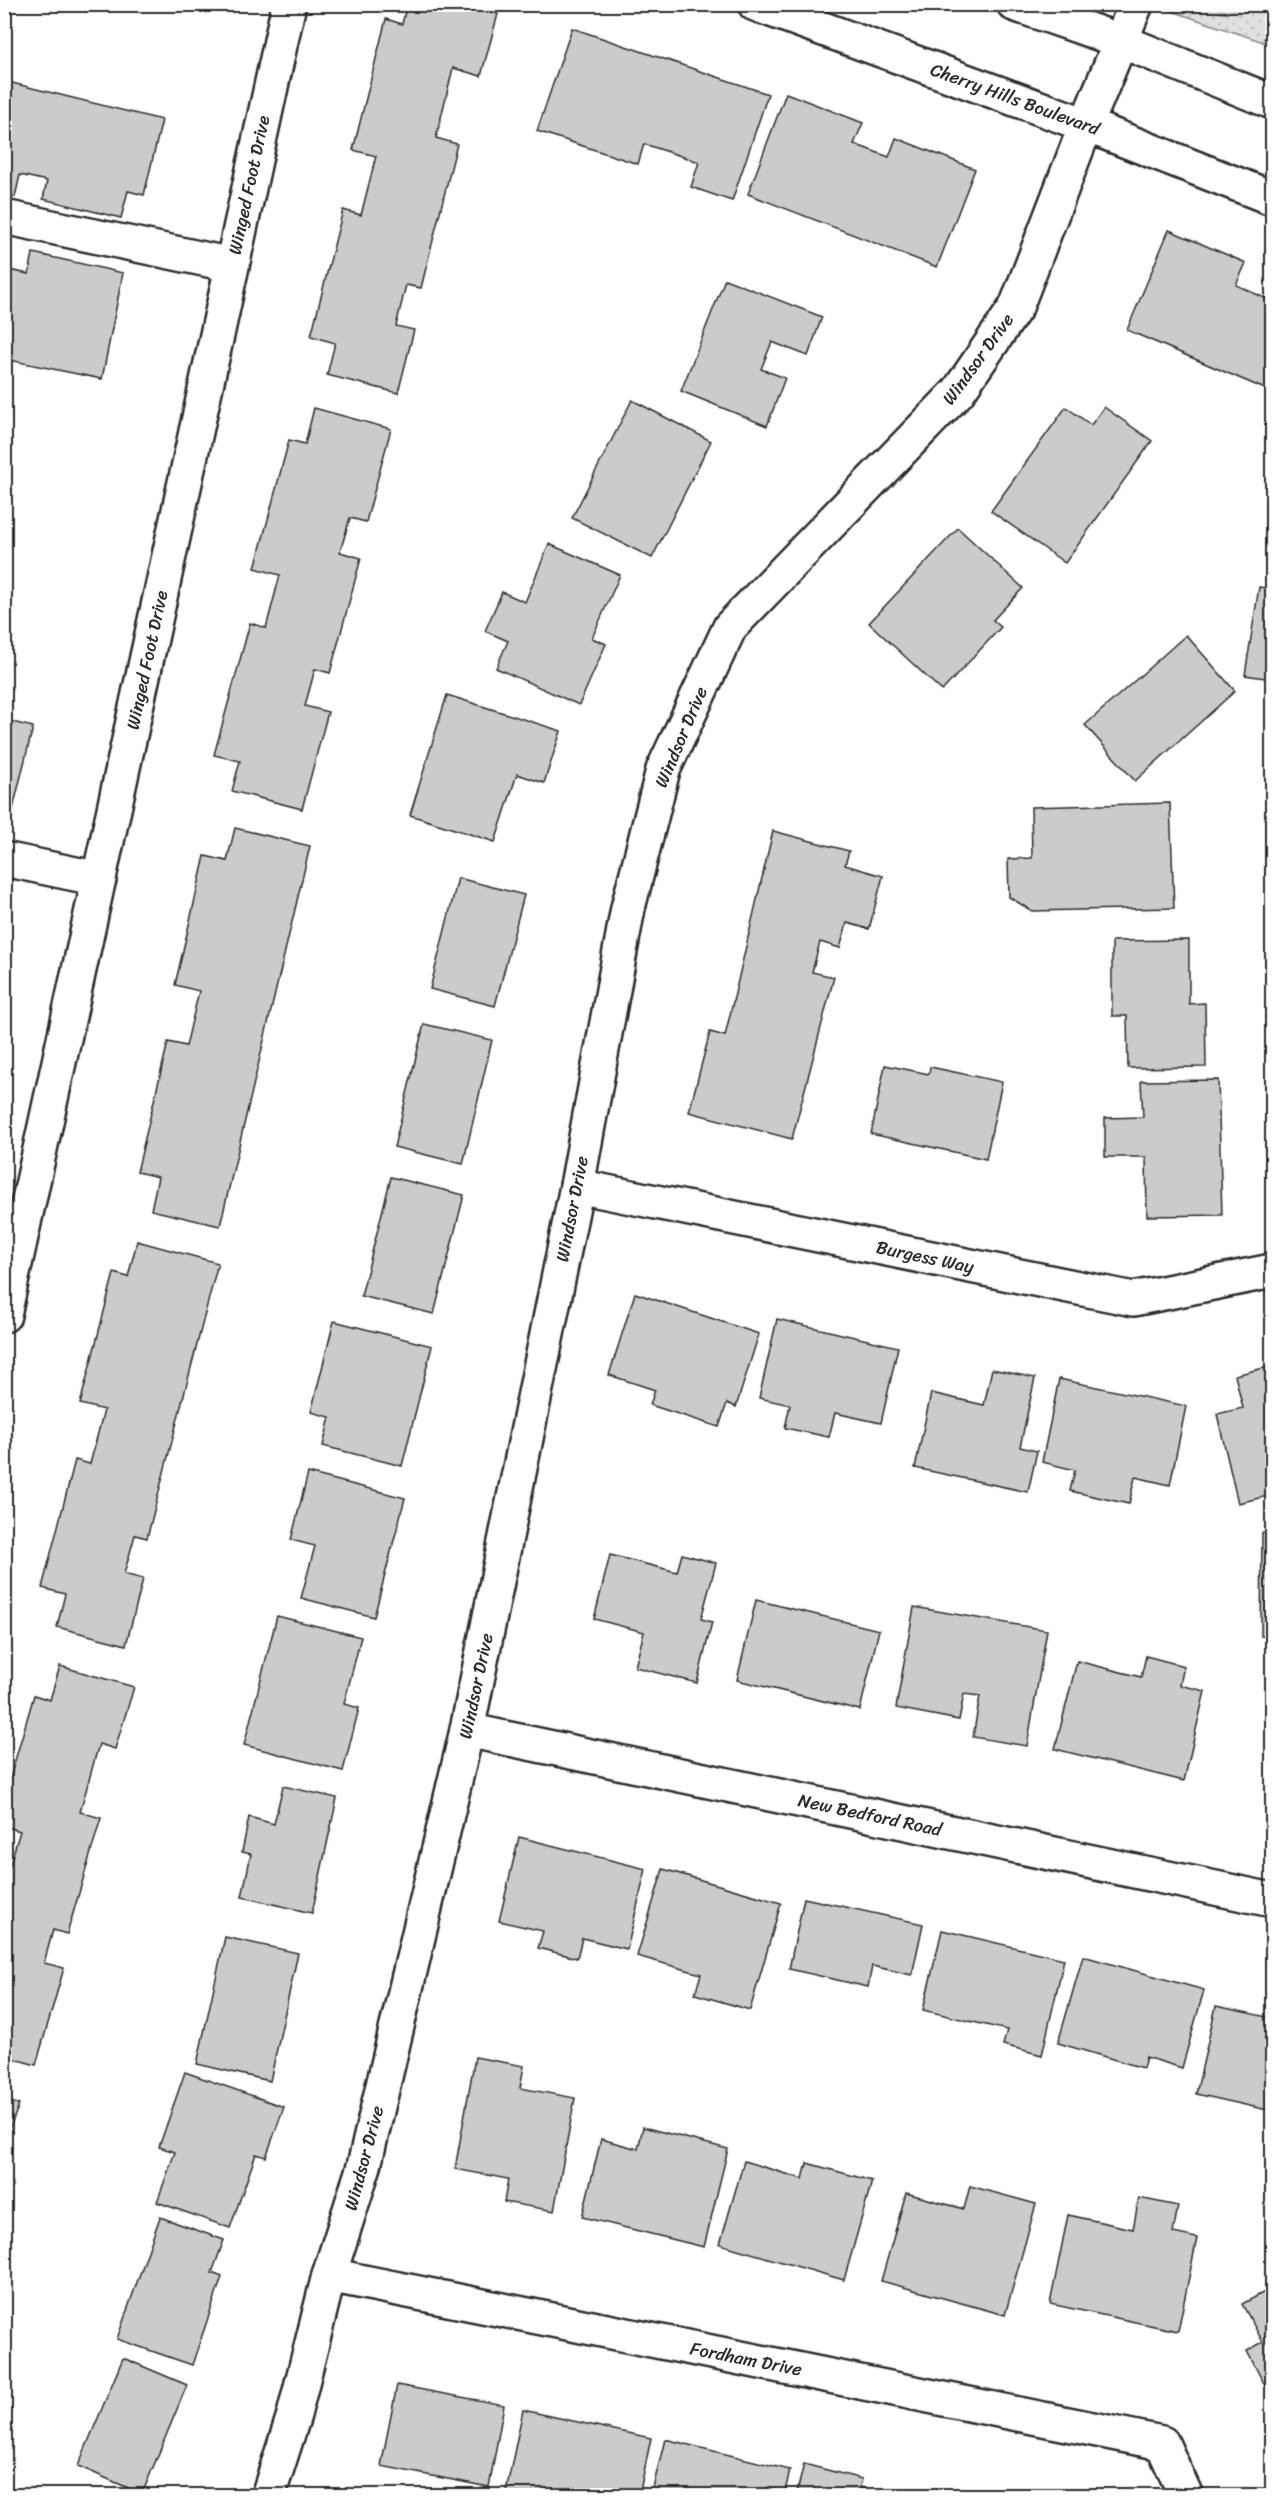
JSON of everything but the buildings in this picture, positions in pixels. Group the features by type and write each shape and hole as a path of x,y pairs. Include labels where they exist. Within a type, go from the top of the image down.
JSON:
{"street":[{"name":"Winged Foot Drive","path":"4,1315 289,4"},
{"name":"Cherry Hills Boulevard","path":"755,4 1086,125 1272,198"},
{"path":"1014,4 1121,41 1272,102"},
{"name":"Windsor Drive","path":"268,2496 294,2415 329,2275 364,2166 467,1730 577,1186 628,908 663,770 730,627 958,392 1016,307 1086,125 1136,4"},
{"path":"4,217 232,265"},
{"path":"4,859 99,879"},
{"name":"Burgess Way","path":"577,1186 1133,1299 1272,1271"},
{"name":"New Bedford Road","path":"467,1730 1272,1900"},
{"name":"Fordham Drive","path":"329,2275 1162,2443 1186,2496"}],"shaded area":[{"path":"1154,5 1272,5 1272,45"}]}
